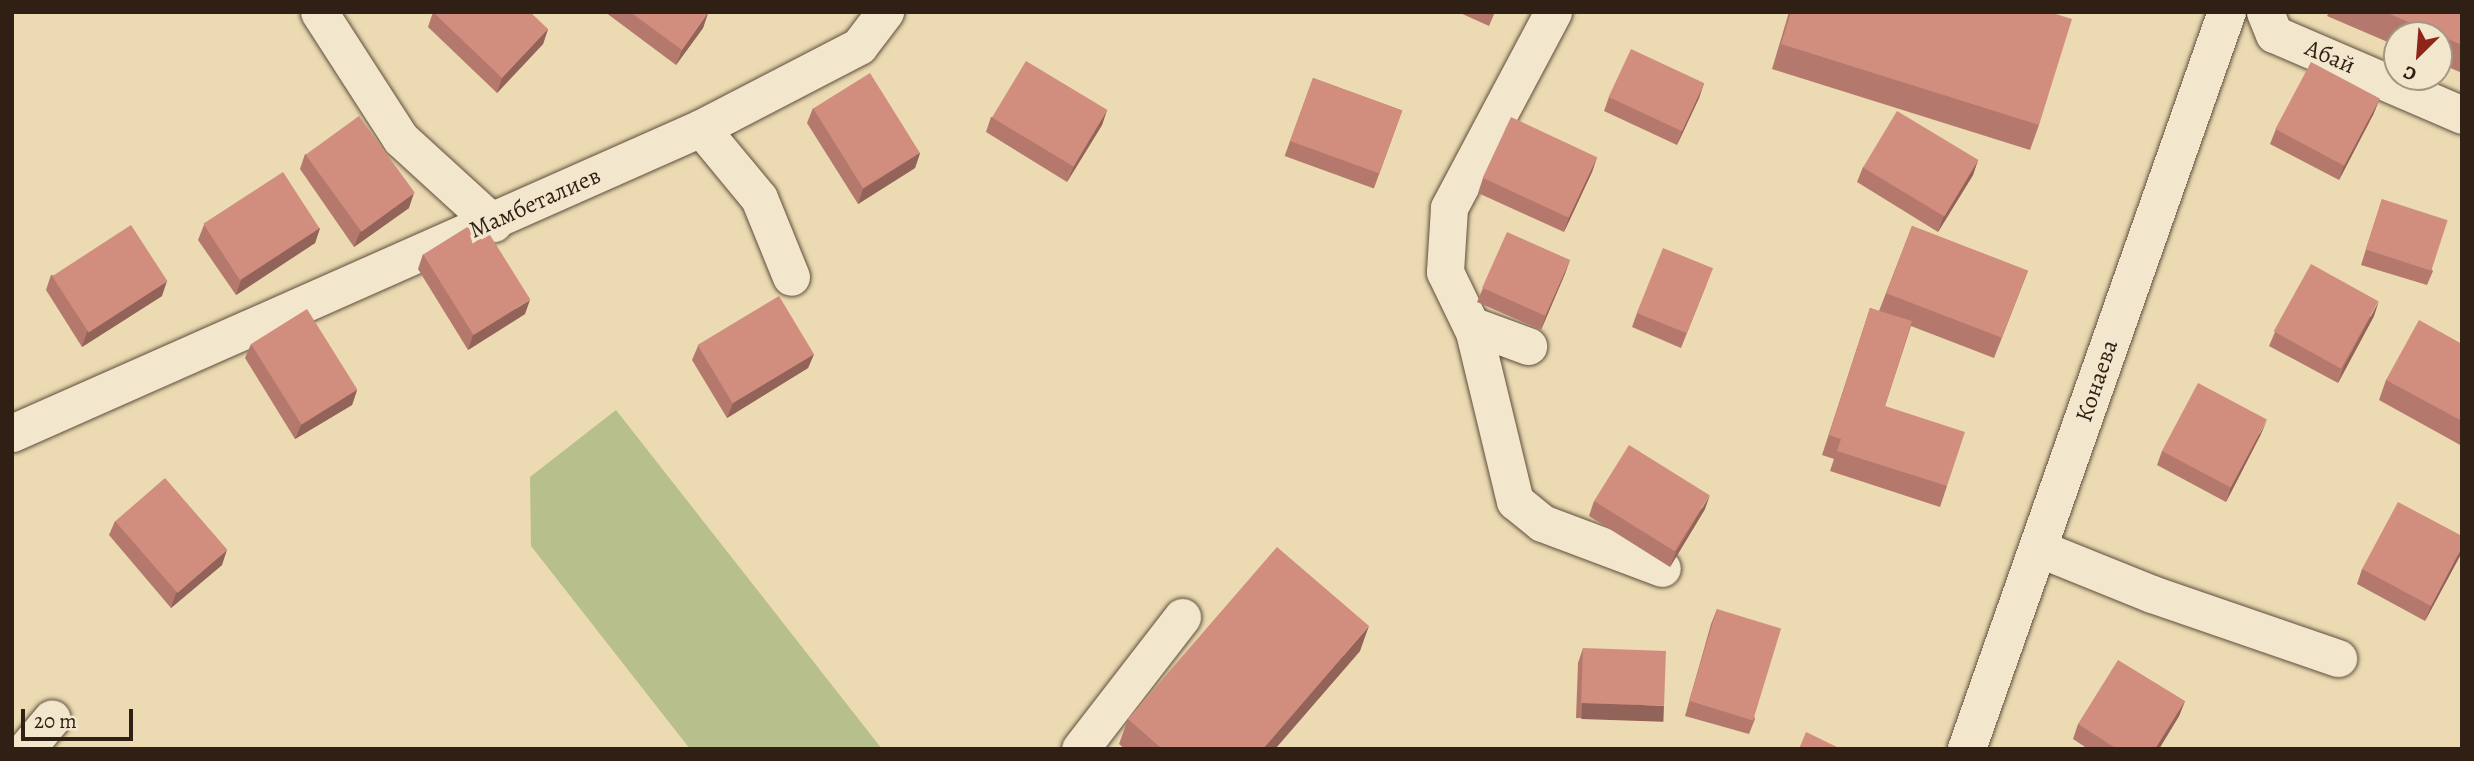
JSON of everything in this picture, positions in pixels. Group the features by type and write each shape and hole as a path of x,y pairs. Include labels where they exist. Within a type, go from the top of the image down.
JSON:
{"main road":[{"name":"Конаева","path":"1967,749 2227,12"}],"street":[{"path":"319,12 401,139 493,223"},
{"name":"Мамбеталиев","path":"12,433 493,223 701,128 859,46 885,12"},
{"path":"1553,12 1448,208 1445,272 1471,324 1515,501 1542,523 1662,568"},
{"name":"Абай","path":"2270,23 2462,115"},
{"path":"701,128 759,198 791,277"},
{"path":"1471,324 1528,346"},
{"path":"2038,548 2152,594 2338,658"},
{"path":"1080,749 1181,617"},
{"path":"26,749 52,718"}],"green space":[{"path":"616,410 882,749 690,749 531,546 530,477"}],"building":[{"path":"433,12 530,12 548,29 502,78"},
{"path":"630,12 707,12 708,13 682,50"},
{"path":"1791,12 2049,12 2072,19 2039,125 1781,44"},
{"path":"2385,12 2462,12 2462,45 2453,41 2453,21 2406,21"},
{"path":"1631,49 1704,83 1682,131 1609,97"},
{"path":"1026,61 1107,110 1073,167 992,118"},
{"path":"2311,62 2380,99 2344,166 2275,129"},
{"path":"870,73 920,153 863,188 813,109"},
{"path":"1313,78 1402,110 1379,173 1290,141"},
{"path":"1897,111 1978,160 1944,217 1863,168"},
{"path":"359,116 415,193 361,232 306,155"},
{"path":"1511,117 1597,157 1569,218 1483,178"},
{"path":"283,172 319,228 240,280 203,224"},
{"path":"2382,199 2448,220 2431,271 2366,249"},
{"path":"480,219 530,300 474,335 423,255"},
{"path":"131,225 167,281 89,332 52,276"},
{"path":"1912,226 2028,270 2002,338 1886,293"},
{"path":"1507,232 1570,260 1545,316 1482,288"},
{"path":"1663,248 1713,268 1687,333 1637,313"},
{"path":"2311,264 2378,301 2341,369 2274,331"},
{"path":"779,296 814,354 733,403 698,345"},
{"path":"1870,308 1912,321 1885,406 1965,432 1947,486 1837,451 1841,439 1829,435"},
{"path":"307,309 357,390 301,425 251,344"},
{"path":"2419,320 2462,344 2462,421 2386,380"},
{"path":"2198,383 2267,420 2231,488 2162,451"},
{"path":"1629,445 1710,495 1675,551 1594,501"},
{"path":"165,478 227,550 178,593 115,521"},
{"path":"2398,502 2462,536 2462,547 2431,606 2362,569"},
{"path":"1277,547 1369,626 1263,749 1162,749 1128,719"},
{"path":"1717,609 1781,629 1753,720 1689,701"},
{"path":"1583,648 1666,651 1664,706 1581,703"},
{"path":"2118,660 2185,701 2155,749 2117,749 2078,724"},
{"path":"1806,732 1841,749 1799,749"}]}
